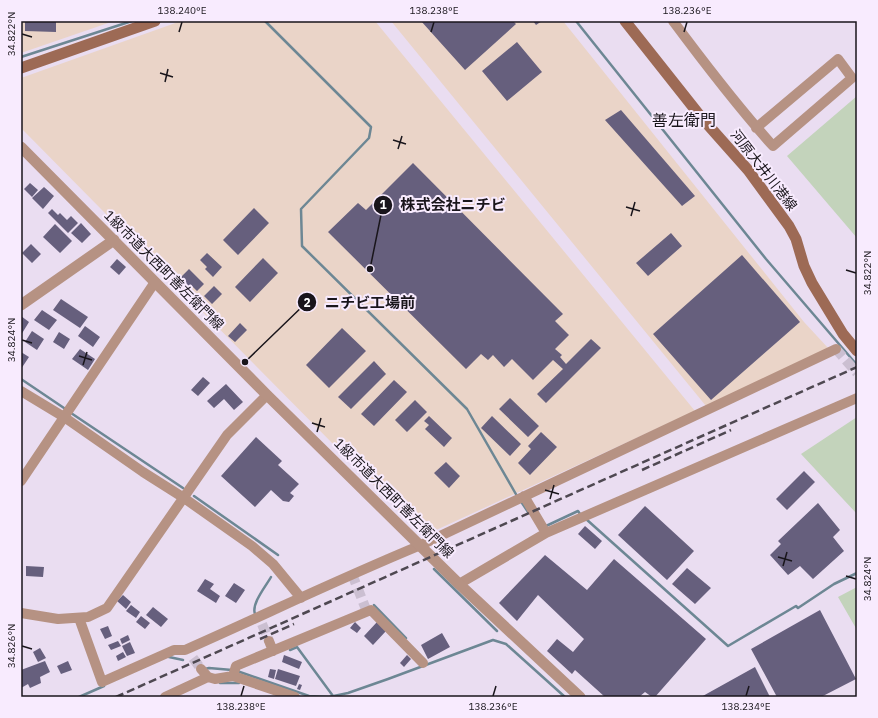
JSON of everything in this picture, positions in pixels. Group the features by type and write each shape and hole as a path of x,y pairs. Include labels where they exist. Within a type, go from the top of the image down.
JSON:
{"main road":[{"path":"21,68 155,21"},
{"name":"河原大井川港線","path":"624,21 701,117 748,170 789,226 796,239 804,266 812,283 844,334 857,351"}],"street":[{"path":"673,21 756,128 774,146 852,78 838,59 756,128"},
{"name":"1級市道大西町善左衛門線","path":"21,147 267,395 459,584 580,697"},
{"path":"21,305 114,240"},
{"path":"21,480 155,282"},
{"path":"78,618 102,682 174,650 185,650 260,621 301,598 352,574 421,545 836,348"},
{"path":"21,391 64,417 252,546 273,564 301,598"},
{"path":"21,613 58,619 78,618 88,617 107,608 227,435 267,395"},
{"path":"459,584 546,533 857,398"},
{"path":"524,496 546,533"},
{"path":"233,676 236,666 271,646 371,610 423,663"},
{"path":"185,650 192,658"},
{"path":"165,697 204,673 215,679 233,676 295,697"},
{"path":"263,697 268,688"}],"shaded area":[{"path":"21,21 114,21 21,53"},
{"path":"181,21 375,21 695,411 434,531 421,533 21,128 21,78"},
{"path":"391,21 563,21 804,322 829,349 706,406"}],"green space":[{"path":"857,96 857,238 787,156"},
{"path":"857,417 857,514 801,454"},
{"path":"857,587 857,630 838,597"}],"building":[{"path":"25,21 56,21 56,32 25,31"},
{"path":"421,21 513,21 516,24 465,70"},
{"path":"533,21 542,21 536,25"},
{"path":"517,42 542,72 507,101 482,71"},
{"path":"621,110 695,196 682,206 605,120"},
{"path":"413,163 563,314 555,321 569,335 555,349 562,355 560,357 566,364 591,339 601,348 546,403 537,394 563,369 553,360 533,380 512,359 504,367 493,355 488,360 481,354 466,369 328,232 358,203 366,210"},
{"path":"30,183 38,190 32,197 24,189"},
{"path":"44,187 54,196 43,209 32,198"},
{"path":"254,208 269,223 238,255 223,240"},
{"path":"52,209 58,215 60,213 67,220 71,216 78,223 68,233 48,213"},
{"path":"81,223 91,234 82,243 71,233"},
{"path":"55,224 72,241 60,253 43,237"},
{"path":"671,233 682,246 648,276 636,263"},
{"path":"31,244 41,254 32,263 22,253"},
{"path":"207,253 222,267 213,277 205,269 207,267 200,260"},
{"path":"742,255 800,322 711,400 653,334"},
{"path":"263,258 278,273 250,302 235,287"},
{"path":"117,259 126,267 119,275 110,267"},
{"path":"189,269 204,284 197,291 191,285 187,288 179,279"},
{"path":"214,286 222,294 212,304 204,296"},
{"path":"61,299 88,317 80,328 53,310"},
{"path":"42,310 57,320 49,330 34,320"},
{"path":"21,316 29,322 21,335"},
{"path":"240,323 247,330 235,342 228,336"},
{"path":"85,326 100,337 93,347 78,336"},
{"path":"342,328 366,351 329,388 306,365"},
{"path":"32,331 44,339 37,350 25,342"},
{"path":"59,332 70,339 64,349 53,342"},
{"path":"80,349 95,359 88,370 72,359"},
{"path":"21,352 29,357 21,369"},
{"path":"374,361 386,374 351,409 338,397"},
{"path":"203,377 210,383 198,396 191,390"},
{"path":"394,380 407,392 374,426 361,414"},
{"path":"226,384 243,402 234,410 224,399 214,408 207,401"},
{"path":"510,398 539,426 528,437 499,409"},
{"path":"415,400 427,412 407,432 395,420"},
{"path":"429,416 452,438 444,447 425,429 429,425 424,421"},
{"path":"492,416 521,444 510,456 481,428"},
{"path":"541,432 557,447 530,475 518,463 531,449 528,446"},
{"path":"256,437 282,461 278,465 299,484 290,493 294,496 289,502 283,501 271,490 255,507 221,476"},
{"path":"446,462 460,476 449,488 434,473"},
{"path":"804,471 815,482 787,510 776,499"},
{"path":"818,503 840,530 833,537 844,551 813,579 800,566 788,575 770,555 781,544 778,541"},
{"path":"645,506 694,551 667,580 618,535"},
{"path":"585,526 602,541 595,549 578,534"},
{"path":"545,555 587,590 614,559 706,639 655,697 652,697 645,692 639,697 605,697 575,670 572,674 547,651 557,639 573,652 584,639 538,595 517,621 499,603"},
{"path":"26,566 44,567 43,577 26,576"},
{"path":"687,568 711,588 695,604 672,584"},
{"path":"205,579 214,584 210,589 220,596 216,603 197,591"},
{"path":"234,583 245,590 236,603 225,596"},
{"path":"123,595 131,602 126,609 117,601"},
{"path":"131,605 140,612 136,618 126,611"},
{"path":"153,607 168,619 161,627 146,615"},
{"path":"820,610 856,679 821,697 777,697 751,649"},
{"path":"141,616 150,623 145,629 136,622"},
{"path":"355,622 361,628 357,633 350,628"},
{"path":"377,622 386,631 373,645 364,636"},
{"path":"108,626 112,636 105,639 100,629"},
{"path":"442,633 450,647 428,659 421,645"},
{"path":"128,635 130,640 122,644 120,639"},
{"path":"118,641 121,646 111,650 108,645"},
{"path":"130,642 135,653 127,656 122,646"},
{"path":"40,648 46,658 38,662 33,652"},
{"path":"123,652 126,657 118,661 116,656"},
{"path":"284,655 302,662 299,669 282,662"},
{"path":"407,655 411,659 404,667 400,663"},
{"path":"45,661 50,672 40,677 41,683 30,688 28,684 21,688 21,670"},
{"path":"68,661 72,670 61,674 57,666"},
{"path":"755,667 770,697 701,697"},
{"path":"270,669 276,670 274,679 268,677"},
{"path":"278,669 300,676 296,686 275,679"},
{"path":"299,684 302,685 300,690 297,689"}],"waterway":[{"path":"21,57 132,21"},
{"path":"265,21 371,127 369,138 301,209 302,246 467,409 517,496"},
{"path":"576,21 766,259 857,365"},
{"path":"21,379 64,408"},
{"path":"71,413 183,488"},
{"path":"194,496 278,555"},
{"path":"520,500 528,512"},
{"path":"546,526 578,511 580,514"},
{"path":"586,519 728,646 796,606 798,608 834,584 857,573"},
{"path":"434,569 497,631"},
{"path":"255,614 254,610 257,600 271,577"},
{"path":"374,605 406,638"},
{"path":"237,671 309,696 329,697 348,693 493,640 506,644 565,697"},
{"path":"290,650 297,647 333,696"},
{"path":"169,657 183,660"},
{"path":"205,669 232,670"},
{"path":"220,683 239,683"},
{"path":"79,697 104,686"}],"tunnel":[{"path":"836,349 857,373"},
{"path":"352,574 367,612"},
{"path":"262,624 269,641"},
{"path":"193,658 201,669"}],"railway":[{"path":"116,697 857,367"},
{"path":"642,470 731,430"},
{"path":"260,639 294,624"}],"place":[{"name":"株式会社ニチビ","path":"370,269"},
{"name":"ニチビ工場前","path":"245,362"}],"district":[{"name":"善左衛門","path":"684,120"}]}
